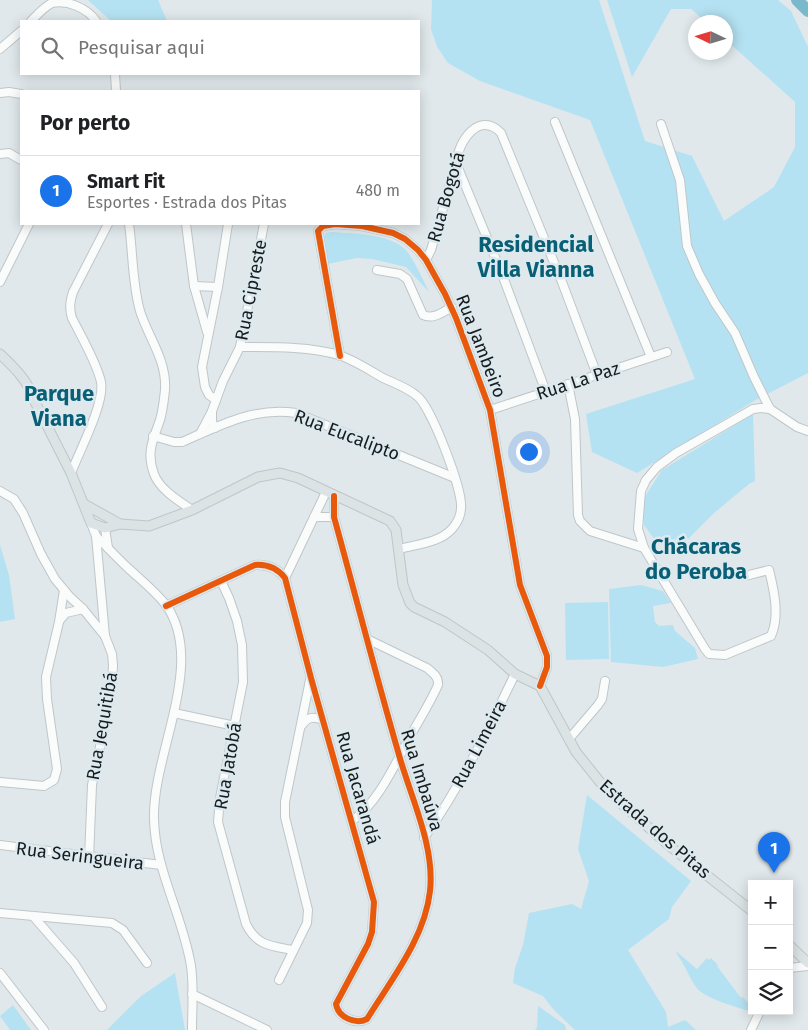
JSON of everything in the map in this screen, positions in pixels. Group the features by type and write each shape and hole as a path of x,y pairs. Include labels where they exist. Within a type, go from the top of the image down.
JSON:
{"main road":[{"path":"0,354 19,373 32,392 35,402 71,473 90,519 105,528 120,524 149,526 170,520 258,477 268,474 288,474 390,521 396,530 404,585 410,603 414,607 446,622 488,650 515,674 540,686"},
{"path":"84,504 120,524"},
{"path":"90,519 100,514"},
{"path":"100,514 105,528"},
{"name":"Estrada dos Pitas","path":"540,686 569,739 589,770 622,804 671,847 748,908"},
{"path":"793,949 808,964"}],"street":[{"path":"32,20 53,2 66,0 84,9 95,20"},
{"path":"0,49 20,32"},
{"path":"115,75 116,90"},
{"path":"0,93 20,94"},
{"path":"555,122 651,357"},
{"path":"661,124 680,180 687,246 714,303 735,332 770,409"},
{"name":"Rua Bogotá","path":"426,260 431,250 456,163 457,153 462,141 473,130 481,126 496,128 501,133 562,282 596,375"},
{"path":"0,154 8,153 20,159"},
{"path":"456,163 502,274 546,392"},
{"path":"0,282 28,225"},
{"path":"71,473 97,409 101,396 101,382 72,318 69,308 70,301 72,292 107,225"},
{"path":"129,225 140,312 158,351 163,369 165,388 160,419 150,446 150,462 155,477 173,497 192,510"},
{"path":"186,225 194,286 208,337"},
{"path":"216,400 209,395 205,387 202,367 228,225"},
{"name":"Rua Cipreste","path":"200,434 240,347 264,225"},
{"name":"Rua Jambeiro","path":"340,356 318,236 320,228 327,225 349,225 393,233 406,240 426,260 452,307 490,410 520,585 547,656 547,666 540,686"},
{"path":"377,270 394,272 406,278 423,315 428,318 452,307"},
{"path":"194,286 218,287"},
{"path":"240,347 277,347 319,351 340,356 418,396 431,416 455,478 460,493 461,508 459,519 453,528 439,538 399,548"},
{"name":"Rua La Paz","path":"490,410 667,352"},
{"path":"568,384 575,419 578,515 580,521 590,531 644,548"},
{"path":"745,576 769,570 774,588 775,609 771,636 726,655 709,654 644,548 638,529 640,491 657,467 676,452 752,409 770,409 797,427 808,431"},
{"name":"Rua Cipreste","path":"212,411 211,417 215,428"},
{"name":"Rua Eucalipto","path":"153,436 174,442 182,442 242,417 266,411 296,413 455,478"},
{"path":"0,491 14,499 23,513 47,567 64,590 83,609 105,636"},
{"path":"166,606 255,564 263,564 275,568 285,578 314,517 330,494"},
{"name":"Rua Imbaúva","path":"330,494 334,518 399,758 431,865 430,891 421,927 407,954 367,1019 353,1021 338,1011 336,1008 337,1001"},
{"path":"314,517 334,518"},
{"path":"90,519 96,536 166,606 177,630 181,646 180,679 157,787 154,819 161,866 191,966 192,1030"},
{"path":"105,528 108,548"},
{"name":"Rua Jequitibá","path":"89,858 92,784 112,689 112,654 105,636 96,536"},
{"name":"Rua Jacarandá","path":"285,578 374,902 372,932 368,944 337,1001"},
{"name":"Rua Jatobá","path":"221,581 237,621 242,645 243,682 220,798 218,822 246,924 251,934 260,942 293,950"},
{"path":"0,782 44,786 54,780 57,770 47,699 46,677 59,622 64,590"},
{"path":"59,622 66,613 83,609"},
{"path":"352,822 368,806 399,758 433,695 438,680 434,673 427,668 367,638"},
{"name":"Rua Limeira","path":"424,838 445,809 515,674"},
{"path":"279,980 293,950 300,941 307,923 308,910 285,817 285,802 311,678"},
{"path":"569,739 602,699 604,682"},
{"path":"174,713 235,726"},
{"path":"301,727 306,720 312,717 323,720"},
{"name":"Rua Seringueira","path":"0,846 161,866"},
{"path":"0,913 118,925 147,963"},
{"path":"33,916 74,963 102,1007"},
{"path":"793,967 808,964"},
{"path":"0,973 44,1030"},
{"path":"192,994 267,1030"},
{"path":"751,1030 758,1015"}],"shaded area":[{"path":"88,0 158,0 167,20 110,20"},
{"path":"432,0 599,0 645,141 692,156 724,221 774,187 795,147 795,102 733,46 733,15 698,15 691,9 671,9 632,77 607,0 778,0 791,11 808,47 808,373 754,401 637,473 592,452 586,414 695,379 590,120 480,81 448,63 437,47 431,29"},
{"path":"332,232 385,238 403,247 412,259 429,292 406,267 372,259 357,258 327,264 323,238 326,233"},
{"path":"753,414 755,481 714,513 688,539 655,540 644,525 644,498 662,470"},
{"path":"0,545 9,575 15,619 0,622"},
{"path":"641,585 663,591 671,603 653,606 655,622 659,626 673,625 675,631 695,648 698,659 663,667 611,662 609,589"},
{"path":"608,602 609,659 566,660 565,603"},
{"path":"587,795 691,881 672,907 669,919 628,950 666,1012 668,1027 685,1020 696,1030 575,1030 553,1009 543,996 513,983 529,913 572,904 581,909 589,881 578,849"},
{"path":"676,953 697,969 707,958 709,960 711,958 741,998 743,997 748,1003 748,1011 714,999 700,991 693,983"},
{"path":"175,973 185,1030 107,1030 141,996"},
{"path":"13,1005 31,1030 10,1030 0,1016"},
{"path":"538,1006 565,1025 566,1030 535,1030 537,1027"}],"waterway":[{"path":"797,0 808,11"}],"cycle path":[{"path":"329,225 323,226 318,231 340,356"},
{"path":"348,225 393,233 405,239 418,250 426,260 456,318 490,410 520,585 547,656 547,667 540,686"},
{"path":"166,606 255,565 272,567 285,578 374,902 372,932 368,944 336,1004 340,1013 348,1019 357,1021 367,1019 406,958 414,942 427,908 431,874 426,840 404,771 334,517 334,496"}],"place":[{"name":"Smart Fit","path":"774,873"}],"district":[{"name":"Residencial Villa Vianna","path":"536,256"},
{"name":"Parque Viana","path":"59,406"},
{"name":"Chácaras do Peroba","path":"696,558"}]}
